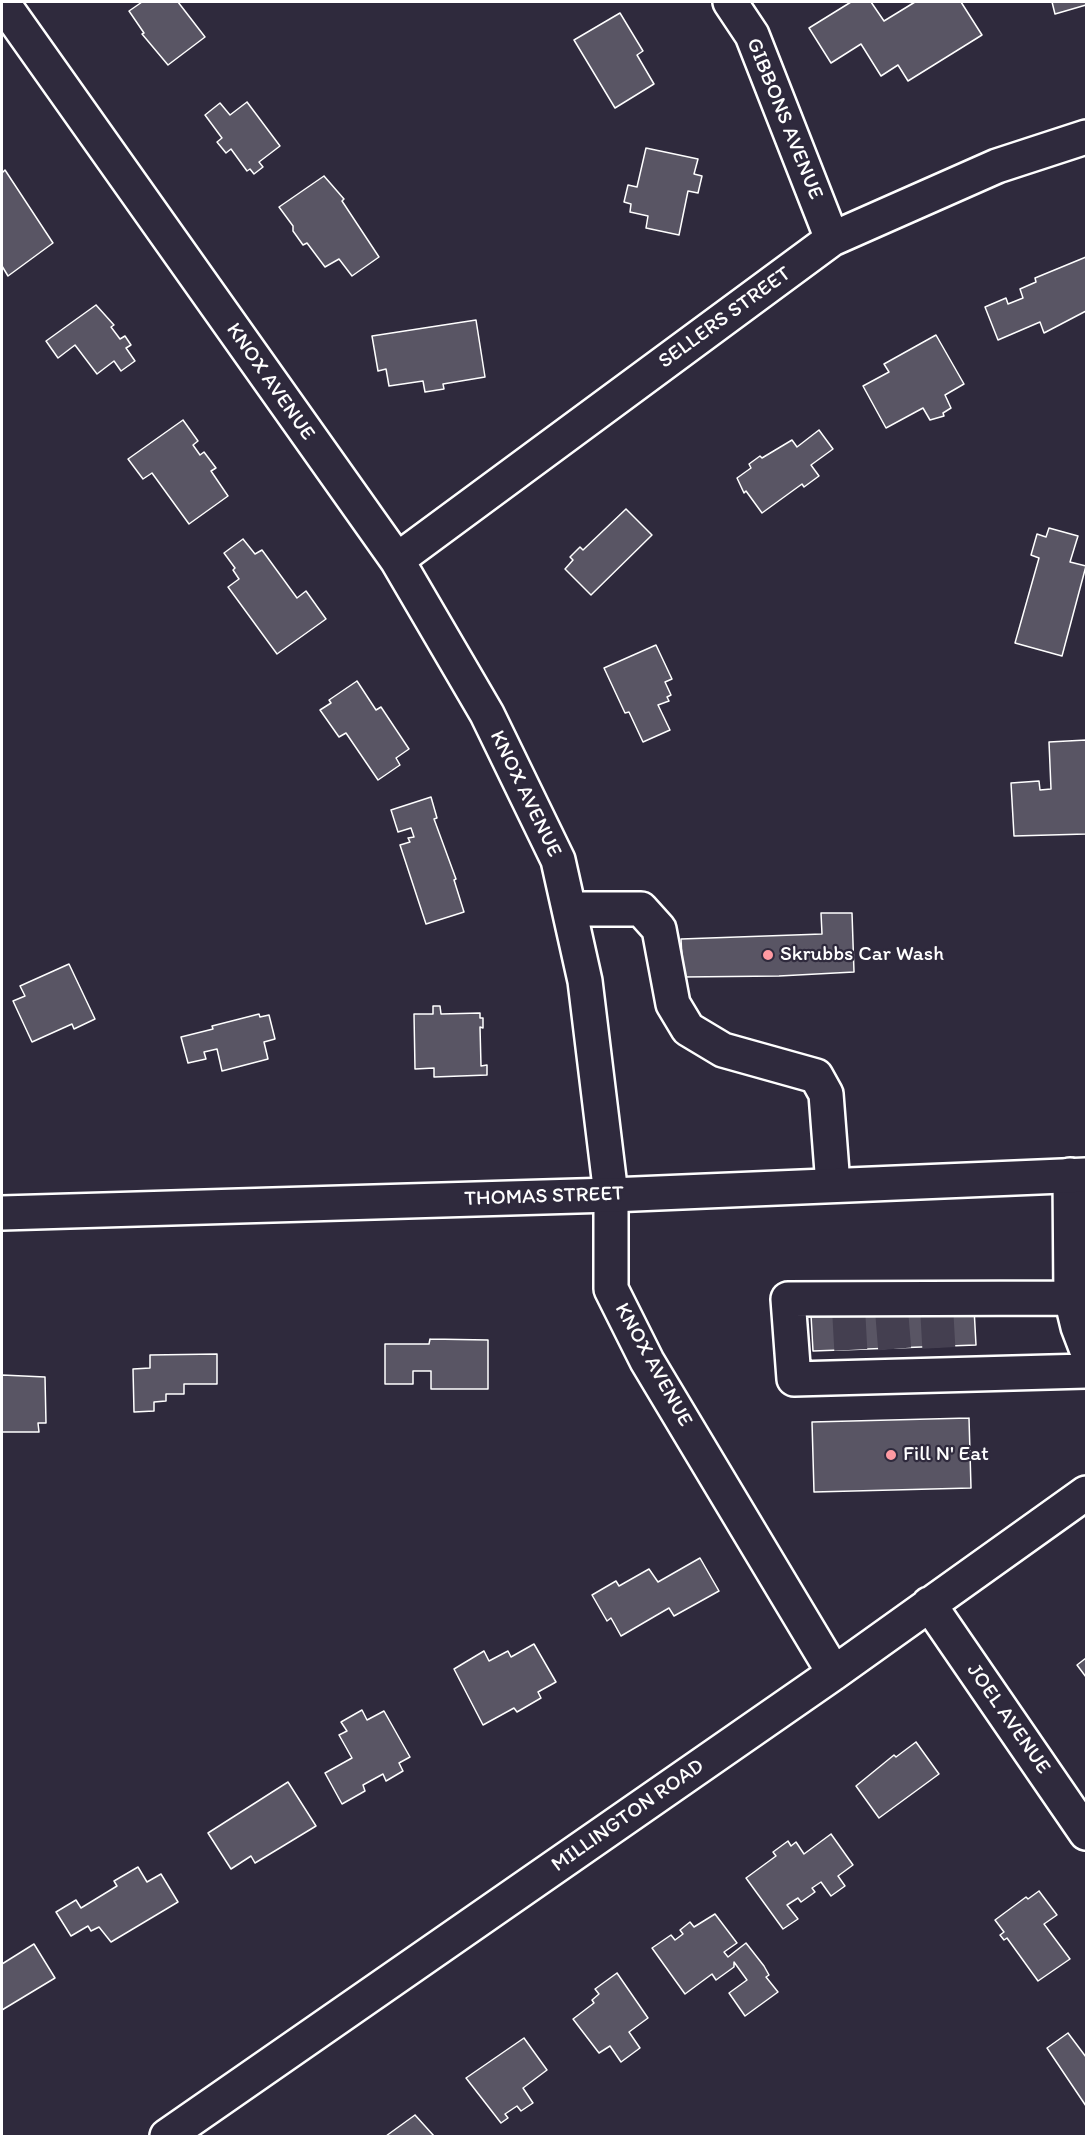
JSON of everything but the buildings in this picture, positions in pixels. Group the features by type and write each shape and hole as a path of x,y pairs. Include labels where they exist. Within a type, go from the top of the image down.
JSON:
{"main road":[{"name":"KNOX AVENUE","path":"2,2 397,560 487,714 558,860 585,981 611,1195 610,1289 647,1361 834,1672"},
{"name":"GIBBONS AVENUE","path":"730,2 752,34 832,239"},
{"name":"SELLERS STREET","path":"397,560 832,239 997,166 1086,137"},
{"path":"569,909 641,909 659,929 673,1004 688,1029 723,1050 816,1076 826,1094 833,1185"},
{"path":"1078,1175 1071,1298 1086,1348"},
{"name":"THOMAS STREET","path":"2,1213 611,1195 1078,1175"},
{"path":"1071,1298 936,1306 848,1308 788,1299 794,1379 852,1366 896,1364 939,1363 1086,1371"},
{"name":"MILLINGTON ROAD","path":"167,2136 834,1672 1086,1493"},
{"name":"JOEL AVENUE","path":"929,1604 1086,1833"}],"tunnel":[{"path":"937,1315 939,1351"},
{"path":"892,1316 895,1353"},
{"path":"849,1317 851,1354"}],"place":[{"name":"Skrubbs Car Wash","path":"768,955"},
{"name":"Fill N' Eat","path":"891,1455"}]}
